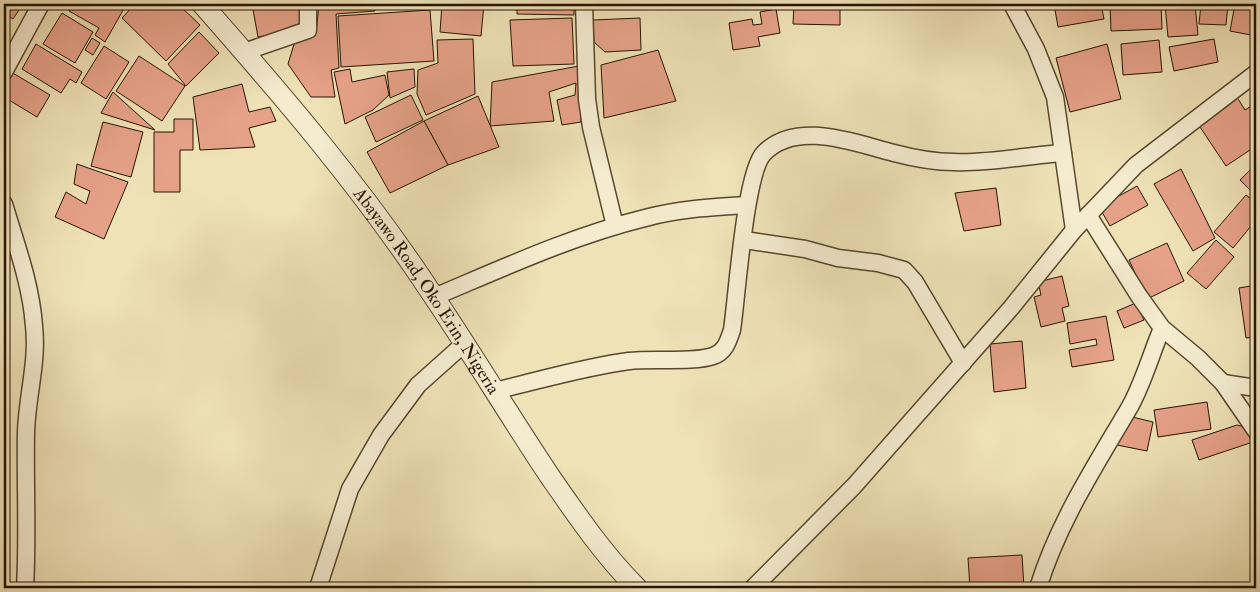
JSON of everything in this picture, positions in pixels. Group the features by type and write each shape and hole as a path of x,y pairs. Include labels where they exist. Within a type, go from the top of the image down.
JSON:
{"street":[{"path":"4,72 41,4"},
{"name":"Abayawo Road, Oko Erin, Nigeria","path":"202,4 345,171 465,343 494,391 566,499 612,563 637,588"},
{"path":"244,52 308,30 308,4"},
{"path":"584,4 589,118 615,226"},
{"path":"1012,4 1019,22 1036,49 1055,97 1074,230"},
{"path":"753,588 854,486 963,363 1074,230 1136,165 1256,73"},
{"path":"494,391 614,363 647,359 697,359 721,353 727,345 732,330 744,240 746,205 763,153 781,142 803,136 827,136 895,154 954,162 1063,153"},
{"path":"4,204 30,293 35,328 35,369 26,430 27,548 25,588"},
{"path":"434,297 579,238 615,226 646,217 694,208 746,205"},
{"path":"1088,215 1139,296 1162,328 1198,358 1223,383 1256,431"},
{"path":"744,240 805,249 838,258 878,263 904,270 916,282 963,363"},
{"path":"1038,588 1059,532 1100,455 1129,408 1162,328"},
{"path":"318,588 350,489 380,435 418,385 465,343"},
{"path":"1223,383 1256,388"}],"building":[{"path":"9,4 23,4 13,19 4,13"},
{"path":"73,4 126,5 105,42 95,35 99,28 69,11"},
{"path":"135,4 178,4 200,25 166,61 122,18"},
{"path":"252,4 298,4 303,28 258,37"},
{"path":"319,4 374,4 375,11 336,14 339,68 331,70 335,97 311,97 288,64 295,41 316,33"},
{"path":"442,4 484,4 481,36 440,32"},
{"path":"517,4 574,4 574,15 517,14"},
{"path":"794,4 831,4 831,7 840,8 840,25 793,24"},
{"path":"1054,4 1101,4 1104,19 1058,27"},
{"path":"1110,4 1161,4 1162,29 1111,31"},
{"path":"1165,4 1195,4 1198,35 1168,37"},
{"path":"1201,4 1228,4 1226,25 1199,24"},
{"path":"1235,4 1256,4 1256,36 1230,31"},
{"path":"776,9 780,33 758,37 760,46 733,50 729,23 752,19 753,25 762,24 760,12"},
{"path":"430,10 434,61 341,67 338,16"},
{"path":"62,13 93,32 75,63 43,44"},
{"path":"572,18 574,64 513,66 510,20"},
{"path":"640,18 641,50 605,52 594,42 593,20"},
{"path":"199,32 219,53 186,86 168,64"},
{"path":"92,38 100,43 93,55 85,50"},
{"path":"473,39 475,94 426,115 417,94 418,70 438,63 437,40"},
{"path":"1214,39 1218,62 1174,71 1169,47"},
{"path":"1159,40 1162,72 1123,75 1121,44"},
{"path":"36,44 82,72 76,83 70,79 61,93 22,69"},
{"path":"1107,44 1121,99 1070,112 1056,58"},
{"path":"104,46 129,62 106,99 81,83"},
{"path":"658,50 676,101 604,118 601,65"},
{"path":"139,56 185,86 162,121 116,91"},
{"path":"579,66 581,122 562,125 557,100 575,95 576,83 549,92 554,121 490,126 492,82"},
{"path":"350,69 352,82 385,75 389,95 373,110 345,124 334,72"},
{"path":"414,69 415,87 390,98 387,72"},
{"path":"11,72 50,95 37,117 4,97 4,84"},
{"path":"242,84 249,112 270,107 276,121 249,128 255,147 200,150 193,97"},
{"path":"113,92 155,130 101,113"},
{"path":"1235,94 1245,110 1256,103 1256,146 1226,166 1196,121"},
{"path":"411,95 423,120 376,142 365,117"},
{"path":"478,96 499,147 448,165 424,121"},
{"path":"174,119 193,119 193,150 180,150 180,192 154,192 154,132 174,132"},
{"path":"424,121 448,165 390,193 367,152"},
{"path":"103,122 143,132 131,177 91,166"},
{"path":"77,164 128,182 104,239 55,217 66,192 86,204 90,191 74,184"},
{"path":"1256,164 1256,196 1240,180"},
{"path":"1181,169 1215,238 1193,251 1154,184"},
{"path":"1137,186 1148,205 1110,226 1099,207"},
{"path":"996,188 1001,225 964,231 955,193"},
{"path":"1246,195 1256,203 1256,220 1233,248 1214,232"},
{"path":"1216,240 1234,257 1206,289 1187,273"},
{"path":"1167,243 1184,281 1147,299 1129,260"},
{"path":"1062,276 1069,306 1062,308 1065,321 1041,327 1034,297 1041,295 1038,282"},
{"path":"1256,285 1256,337 1246,338 1239,288"},
{"path":"1136,303 1144,320 1124,328 1117,311"},
{"path":"1106,316 1114,360 1072,367 1069,350 1097,345 1096,339 1070,344 1067,323"},
{"path":"1022,341 1026,388 994,392 990,344"},
{"path":"1207,402 1211,429 1158,437 1154,410"},
{"path":"1128,416 1153,422 1147,451 1112,444"},
{"path":"1237,425 1248,428 1253,442 1199,460 1192,440"},
{"path":"1022,555 1024,588 970,588 968,558"}]}
